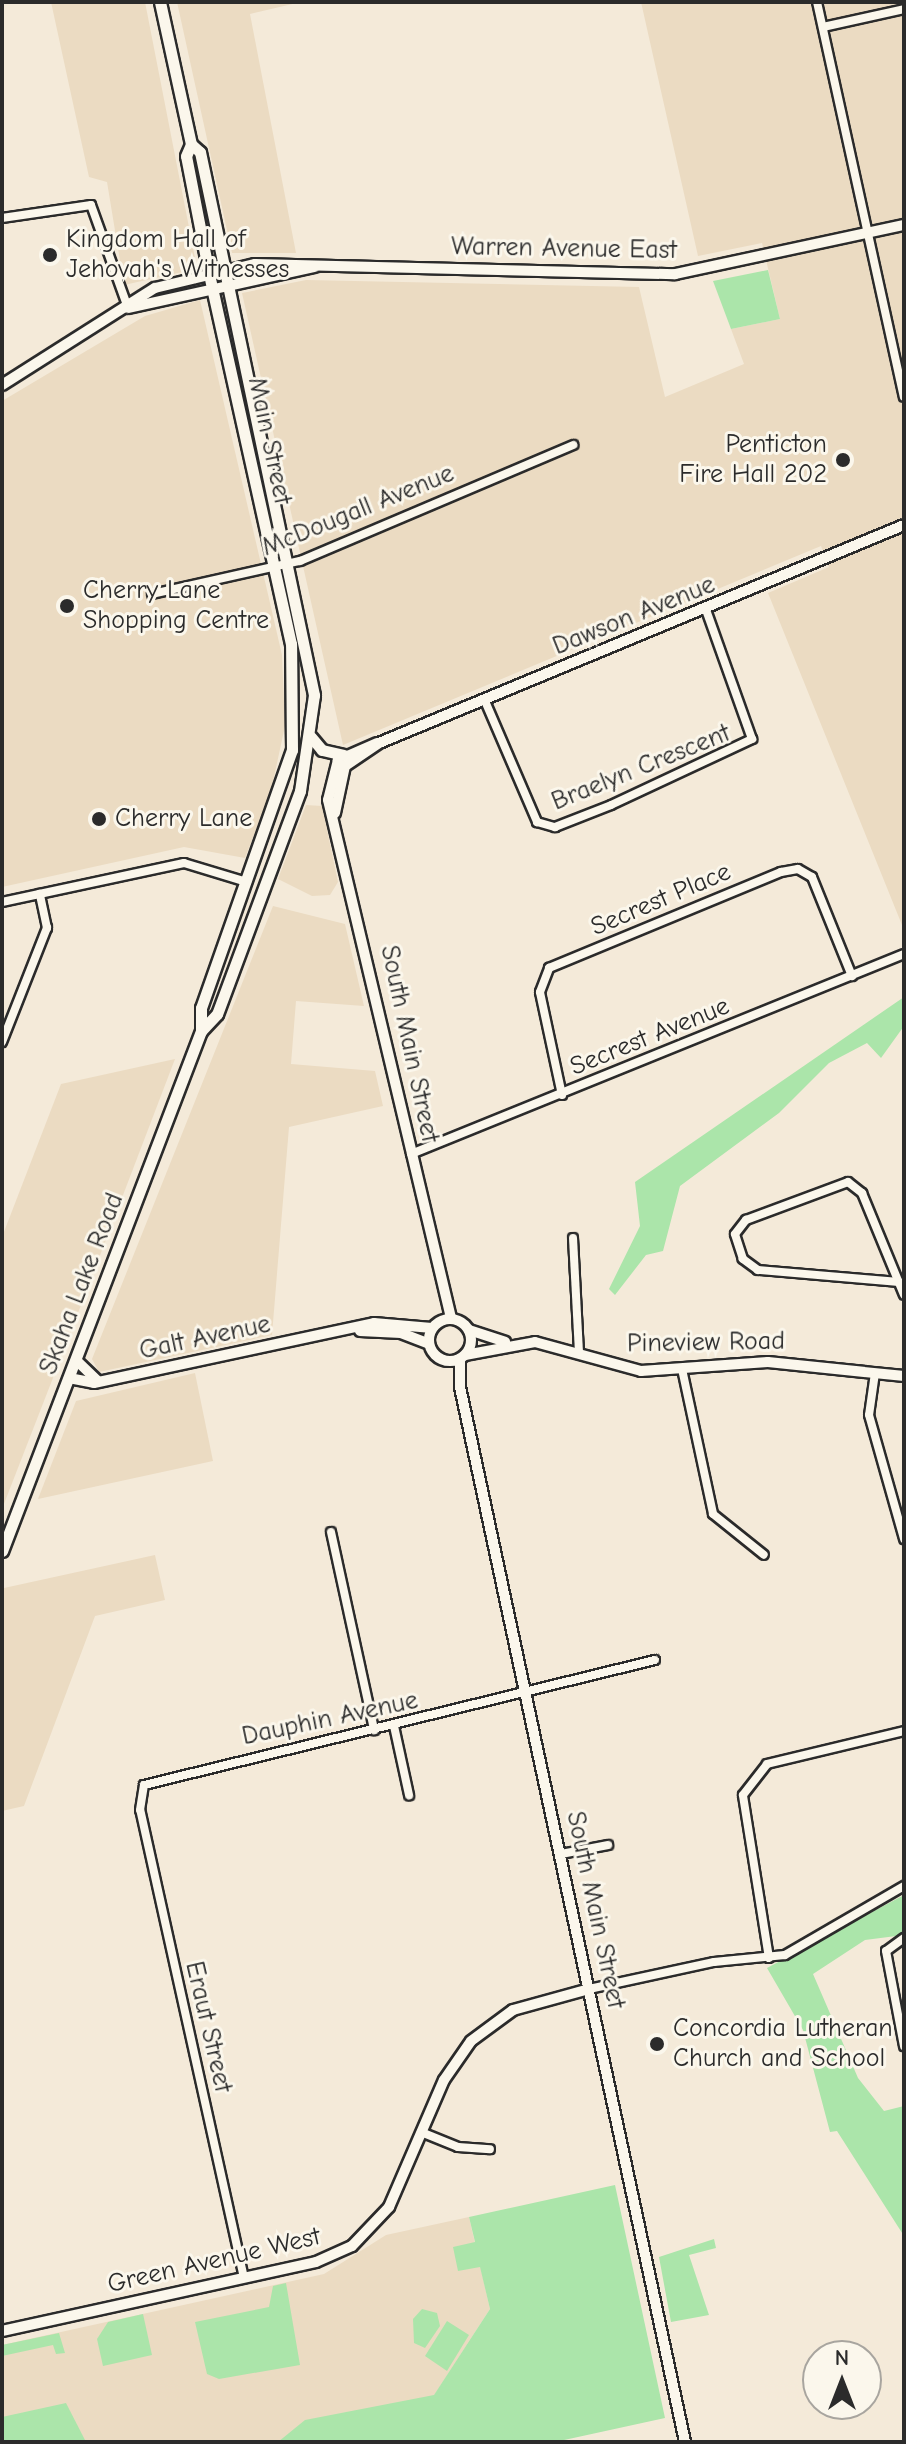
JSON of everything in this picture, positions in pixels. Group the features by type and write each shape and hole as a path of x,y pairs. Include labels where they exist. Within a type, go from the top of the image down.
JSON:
{"main road":[{"name":"Main Street","path":"160,2 191,144 186,156 210,280 296,679 292,750"},
{"name":"Main Street","path":"191,144 200,152 290,563 314,695 311,737"},
{"path":"311,737 322,750 342,761"},
{"name":"Skaha Lake Road","path":"201,1031 217,1014 263,889 311,737"},
{"name":"Skaha Lake Road","path":"2,1551 201,1031 201,1008 292,750"}],"street":[{"path":"817,2 904,397"},
{"path":"823,27 904,9"},
{"path":"2,218 91,205 128,308"},
{"name":"Warren Avenue East","path":"2,385 128,308 210,280 315,267 675,274 904,225"},
{"name":"McDougall Avenue","path":"152,594 290,563 573,445"},
{"name":"Dawson Avenue","path":"342,761 904,525"},
{"name":"Braelyn Crescent","path":"485,701 537,822 555,827 611,805 752,739 706,610"},
{"name":"South Main Street","path":"342,761 327,789 335,813 439,1285 451,1318"},
{"path":"2,902 184,863 263,889"},
{"name":"Secrest Place","path":"562,1095 540,992 549,968 754,883 798,869 812,877 852,976"},
{"path":"2,1042 47,928 40,894"},
{"name":"Secrest Avenue","path":"411,1154 904,954"},
{"path":"899,1282 758,1270 743,1259 735,1234 746,1220 848,1182 862,1193 899,1282 904,1295"},
{"path":"573,1238 579,1352"},
{"name":"South Main Street","path":"434,1326 439,1285"},
{"path":"451,1318 469,1330 462,1357 444,1360 429,1344 434,1326 451,1318"},
{"name":"Galt Avenue","path":"69,1378 100,1382 374,1323 434,1326"},
{"name":"Galt Avenue","path":"350,1330 401,1333 429,1344"},
{"name":"Pineview Road","path":"469,1330 511,1343 579,1352 631,1370 768,1362 904,1376"},
{"name":"Pineview Road","path":"462,1357 511,1343"},
{"name":"South Main Street","path":"462,1357 460,1387 685,2442"},
{"path":"76,1360 100,1382"},
{"name":"South Main Street","path":"444,1360 460,1387"},
{"path":"682,1369 713,1514 764,1555"},
{"path":"875,1373 869,1415 904,1539"},
{"path":"331,1532 374,1730"},
{"name":"Dauphin Avenue","path":"144,1785 526,1695 655,1660"},
{"path":"394,1726 409,1795"},
{"path":"769,1958 743,1795 767,1764 904,1731"},
{"name":"Eraut Street","path":"144,1785 140,1810 244,2278"},
{"path":"561,1854 608,1845"},
{"path":"589,1989 714,1962 769,1958 904,1886"},
{"path":"904,1938 886,1951 904,2046"},
{"name":"Green Avenue West","path":"2,2331 316,2262 362,2239 389,2207 454,2062 487,2026 528,2003 589,1989"},
{"path":"421,2132 458,2147 490,2149"}],"shaded area":[{"path":"51,2 145,2 196,263 187,271 124,285 107,182 89,177"},
{"path":"177,2 301,2 250,14 296,253 232,253"},
{"path":"641,2 904,2 904,930 768,593 829,567 821,546 343,745 242,293 306,280 639,287 665,397 744,364 731,329 780,319 762,243 698,256"},
{"path":"200,300 282,655 285,726 271,791 245,858 184,847 2,887 2,401 145,316"},
{"path":"306,805 322,806 338,882 330,895 312,896 278,879"},
{"path":"273,906 345,924 364,1006 296,1001 291,1064 375,1071 383,1106 289,1127 272,1335 99,1372 92,1359"},
{"path":"175,1059 2,1509 2,1237 61,1084"},
{"path":"195,1373 213,1461 38,1499 76,1401"},
{"path":"155,1555 165,1600 95,1616 24,1806 2,1811 4,1588"},
{"path":"469,2217 490,2309 404,2442 2,2442 2,2345 324,2274 386,2235"}],"green space":[{"path":"768,270 780,319 731,329 713,281"},
{"path":"904,997 904,1026 881,1058 867,1043 829,1063 779,1113 680,1186 663,1251 646,1255 615,1295 609,1289 640,1226 635,1182"},
{"path":"904,1895 904,1935 865,1940 813,1974 858,2078 884,2111 904,2106 904,2236 837,2131 830,2132 803,2030 767,1968"},
{"path":"615,2185 665,2418 555,2442 278,2442 305,2420 434,2395 490,2309 480,2267 458,2271 453,2247 475,2242 469,2217"},
{"path":"714,2239 716,2248 689,2255 709,2315 671,2322 659,2257"},
{"path":"286,2283 300,2365 219,2379 207,2374 195,2322 269,2307 273,2286"},
{"path":"422,2309 437,2313 440,2326 425,2348 414,2343 413,2319"},
{"path":"143,2314 152,2355 103,2366 97,2339 108,2322"},
{"path":"447,2321 469,2335 447,2371 425,2356"},
{"path":"59,2333 65,2353 56,2354 53,2345 2,2356 2,2345"},
{"path":"66,2403 86,2442 2,2442 2,2417"}],"place":[{"name":"Kingdom Hall of Jehovah's Witnesses","path":"50,255"},
{"name":"Penticton Fire Hall 202","path":"843,460"},
{"name":"Cherry Lane Shopping Centre","path":"67,606"},
{"name":"Cherry Lane","path":"99,819"},
{"name":"Concordia Lutheran Church and School","path":"657,2044"}]}
